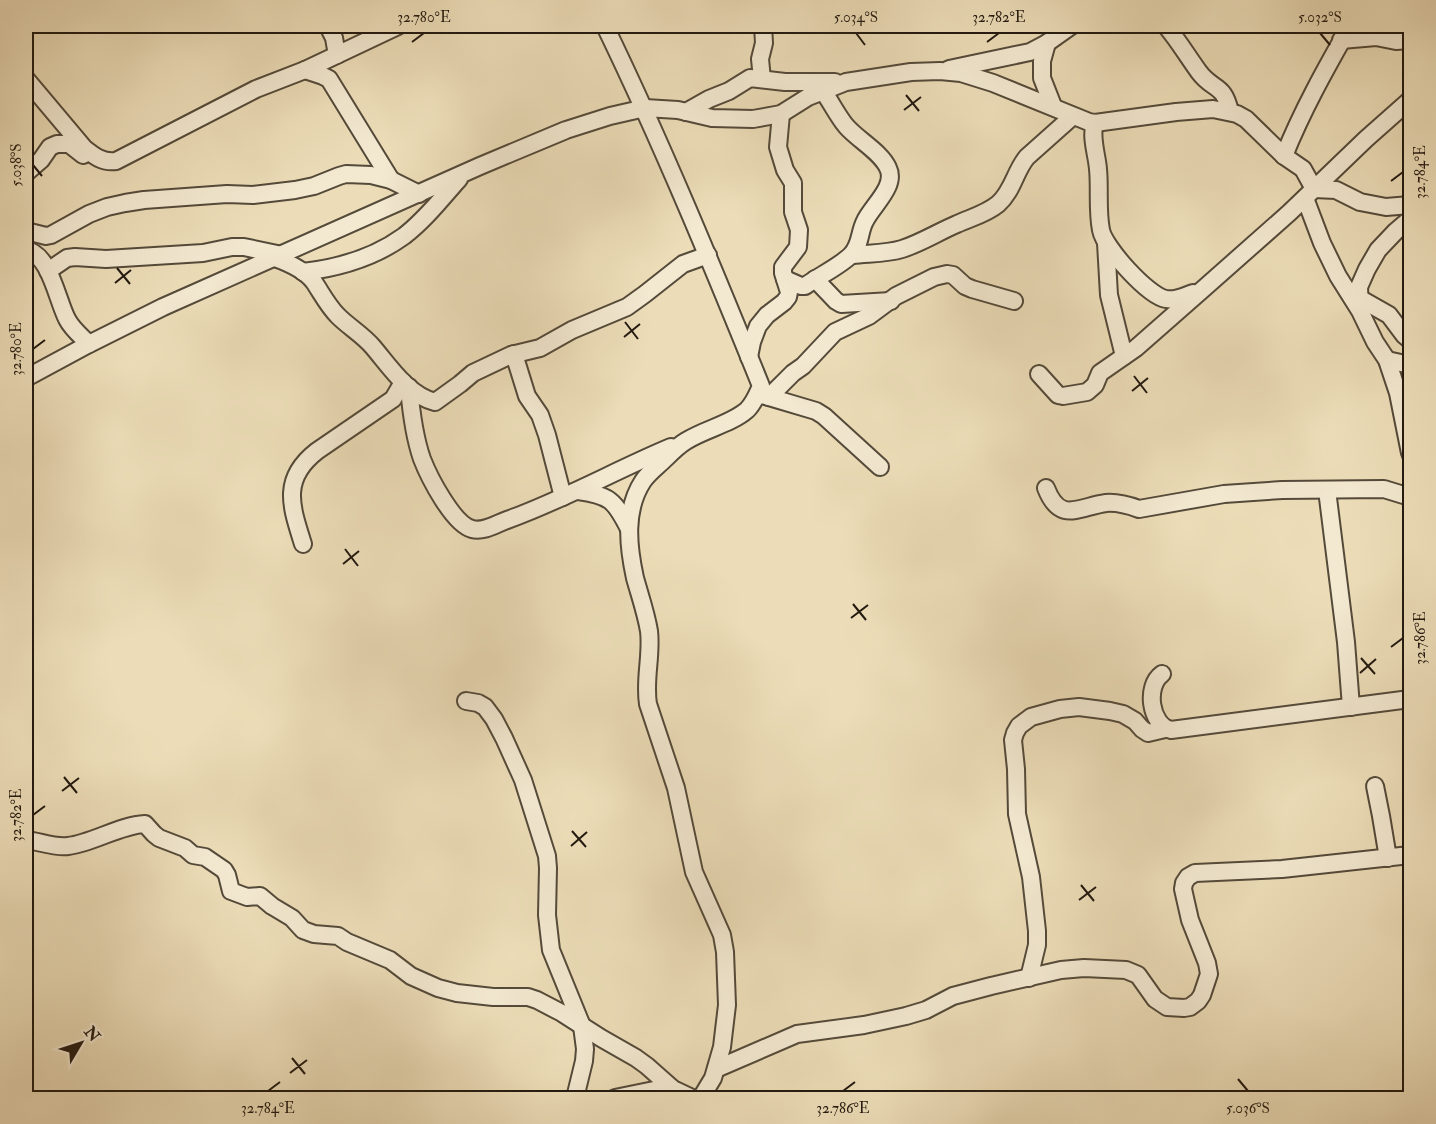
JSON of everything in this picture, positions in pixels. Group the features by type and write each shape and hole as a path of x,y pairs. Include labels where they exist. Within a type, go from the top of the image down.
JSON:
{"street":[{"path":"328,26 338,55"},
{"path":"26,173 41,160 50,147 57,144 69,144 100,167 109,165 256,89 305,70 398,26"},
{"path":"606,26 645,108 708,255 764,395"},
{"path":"762,79 760,59 764,43 763,26"},
{"path":"940,71 1030,52 1047,44 1071,26"},
{"path":"1166,26 1203,77 1226,96 1230,112"},
{"path":"1284,156 1300,117 1346,33 1396,41 1410,40"},
{"path":"1047,44 1042,61 1042,78 1053,106"},
{"path":"305,70 329,79 392,180"},
{"path":"686,112 748,78 784,82 846,82 911,72 940,71 961,73 993,82 1072,116 1095,123 1213,109 1238,114 1284,156 1303,169 1307,175 1322,243 1347,293 1359,305 1375,342 1387,360 1398,393 1410,453"},
{"path":"26,79 84,148 105,161 121,159"},
{"path":"26,378 164,307 566,130 645,108 686,112 712,118 753,120 781,114 808,97 846,82"},
{"path":"823,91 847,126 885,161 891,175 880,202 866,218 859,242 852,255"},
{"path":"1039,374 1058,395 1087,392 1092,388 1100,373 1124,356 1202,290 1410,100"},
{"path":"749,357 752,342 761,321 784,303 788,297 789,292 783,267 788,258 798,249 799,230 793,212 793,183 785,170 778,147 781,114"},
{"path":"785,279 805,286 852,255 900,249 984,213 998,204 1007,194 1021,164 1027,157 1072,116"},
{"path":"1095,123 1093,133 1099,178 1100,229 1106,243 1138,280 1157,296 1175,300 1202,290"},
{"path":"26,231 51,235 107,207 144,200 226,194 253,195 314,186 346,174 371,175 392,180 419,194"},
{"path":"303,272 326,269 362,258 404,236 426,216 464,174"},
{"path":"1310,193 1336,190 1360,202 1386,207 1410,205"},
{"path":"1359,305 1361,281 1378,250 1410,219"},
{"path":"1106,243 1109,295 1124,356"},
{"path":"48,271 67,258 75,256 106,259 203,253 244,247 278,256 313,280 327,303 340,318 370,343 406,385 429,400 437,402 473,373 514,354 540,348 572,330 627,307 683,264 708,255"},
{"path":"26,250 37,255 48,271 68,320 89,344"},
{"path":"406,385 422,460 447,507 460,522 471,528 483,529 570,494 737,417 803,366 835,332 869,316 896,296 934,277 953,275 972,289 1014,301"},
{"path":"815,279 841,304 891,301"},
{"path":"1359,305 1389,315 1410,340"},
{"path":"514,354 527,396 540,415 570,494"},
{"path":"1387,360 1410,365"},
{"path":"303,544 294,516 292,491 299,467 317,451 393,399 406,385"},
{"path":"764,395 810,409 824,416 880,467"},
{"path":"684,442 643,481 631,509 628,542 649,630 646,689 648,704 676,788 694,872 722,935 725,952 727,1005 722,1047 711,1084 701,1098"},
{"path":"1046,488 1056,506 1067,511 1106,503 1122,503 1139,508 1224,494 1274,490 1384,489 1410,496"},
{"path":"1327,490 1346,642 1351,707"},
{"path":"570,494 595,493 605,496 614,503 630,529"},
{"path":"1162,674 1154,684 1153,706 1157,721 1166,729"},
{"path":"1029,978 1037,945 1037,931 1031,877 1017,814 1013,740 1015,732 1024,721 1070,707 1096,709 1123,714 1148,733 1410,699"},
{"path":"466,701 478,703 488,711 510,749 523,780 548,860 547,915 551,950 582,1026 585,1055 575,1098"},
{"path":"1375,786 1388,858"},
{"path":"26,840 66,847 145,824 159,838 185,848 193,855 205,857 224,870 231,891 247,897 262,897 294,920 305,931 339,936 347,942 390,960 411,976 438,988 457,993 493,997 531,998 562,1013 647,1065 673,1089 692,1098"},
{"path":"716,1069 797,1034 864,1025 906,1016 926,1010 953,996 1071,969 1126,970 1138,975 1155,999 1167,1007 1178,1009 1190,1006 1202,995 1209,974 1184,898 1184,883 1188,877 1203,872 1282,869 1410,855"},
{"path":"615,1098 654,1090 673,1089"}]}
